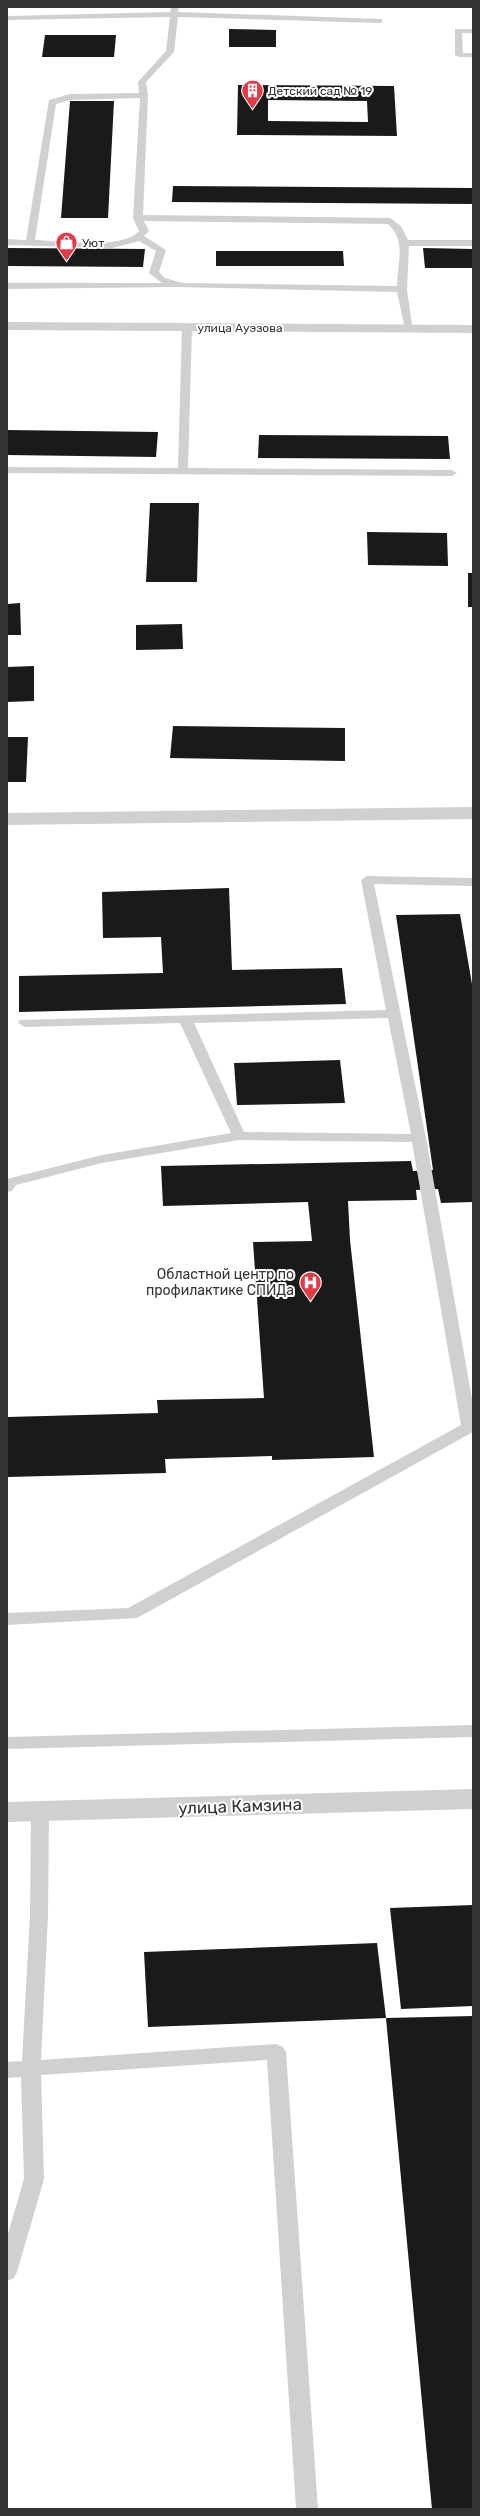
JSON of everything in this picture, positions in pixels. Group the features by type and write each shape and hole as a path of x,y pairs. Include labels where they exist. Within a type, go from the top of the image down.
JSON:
{"street":[{"name":"улица Ауэзова","path":"7,326 473,329"},
{"path":"7,819 473,814"},
{"name":"улица Камзина","path":"7,1812 473,1799"}],"lane":[{"path":"7,242 113,245 128,243 139,237 144,231 138,218 144,95 142,82 170,52 174,10"},
{"path":"7,18 174,10 379,21"},
{"path":"473,31 458,31 459,55 473,55"},
{"path":"30,242 52,102 70,97 144,95"},
{"path":"138,218 390,221 395,224 406,243 402,289 410,329"},
{"path":"139,237 161,250 154,273 162,280 182,286"},
{"path":"406,243 473,243"},
{"path":"7,286 182,286 402,289"},
{"path":"183,471 187,328"},
{"path":"7,470 452,473"},
{"path":"7,1619 132,1614 469,1427 419,1138 367,880 473,882"},
{"path":"25,1023 394,1014"},
{"path":"185,1019 239,1136"},
{"path":"7,1188 11,1182 102,1159 239,1136 419,1138"},
{"path":"7,1743 473,1731"},
{"path":"7,2272 34,2178 31,2069 39,1915 40,1811"},
{"path":"7,2070 276,2052 307,2509"}],"building":[{"path":"229,29 276,30 276,47 229,47"},
{"path":"45,35 116,35 114,57 42,57"},
{"name":"Детский сад № 19","path":"238,85 394,86 397,136 237,135","holes":["268,100 367,101 368,122 268,121"]},
{"path":"70,101 114,101 108,218 61,218"},
{"path":"173,186 473,188 473,204 172,202"},
{"path":"7,248 145,249 143,267 7,266"},
{"path":"423,248 473,249 473,268 425,268"},
{"path":"216,251 343,251 344,266 216,266"},
{"path":"7,430 158,432 156,457 7,455"},
{"path":"259,435 448,436 450,459 258,458"},
{"path":"150,503 199,503 197,582 146,582"},
{"path":"367,532 447,533 448,566 368,565"},
{"path":"468,573 473,573 473,607 468,607"},
{"path":"20,603 21,635 7,635 7,604"},
{"path":"182,624 183,649 136,650 136,625"},
{"path":"34,666 34,701 7,702 7,667"},
{"path":"173,726 345,728 345,761 170,758"},
{"path":"7,737 28,737 26,782 7,782"},
{"path":"229,888 232,970 342,968 346,1004 19,1012 19,976 163,973 161,937 103,938 102,892"},
{"path":"460,914 473,990 473,1202 441,1203 438,1189 416,1190 417,1200 348,1201 350,1240 374,1457 272,1460 272,1456 165,1459 166,1473 7,1477 7,1417 158,1413 157,1400 264,1398 253,1242 312,1241 308,1202 163,1206 161,1166 411,1161 413,1171 433,1170 396,915"},
{"path":"340,1060 345,1103 237,1105 234,1063"},
{"path":"473,1905 473,2006 401,2009 390,1908"},
{"path":"377,1943 386,2018 148,2027 144,1952"},
{"path":"473,2016 473,2509 432,2509 386,2018"}],"place":[{"name":"Детский сад № 19","path":"253,110"},
{"name":"Уют","path":"66,262"},
{"name":"Областной центр по профилактике СПИДа","path":"310,1302"}]}
